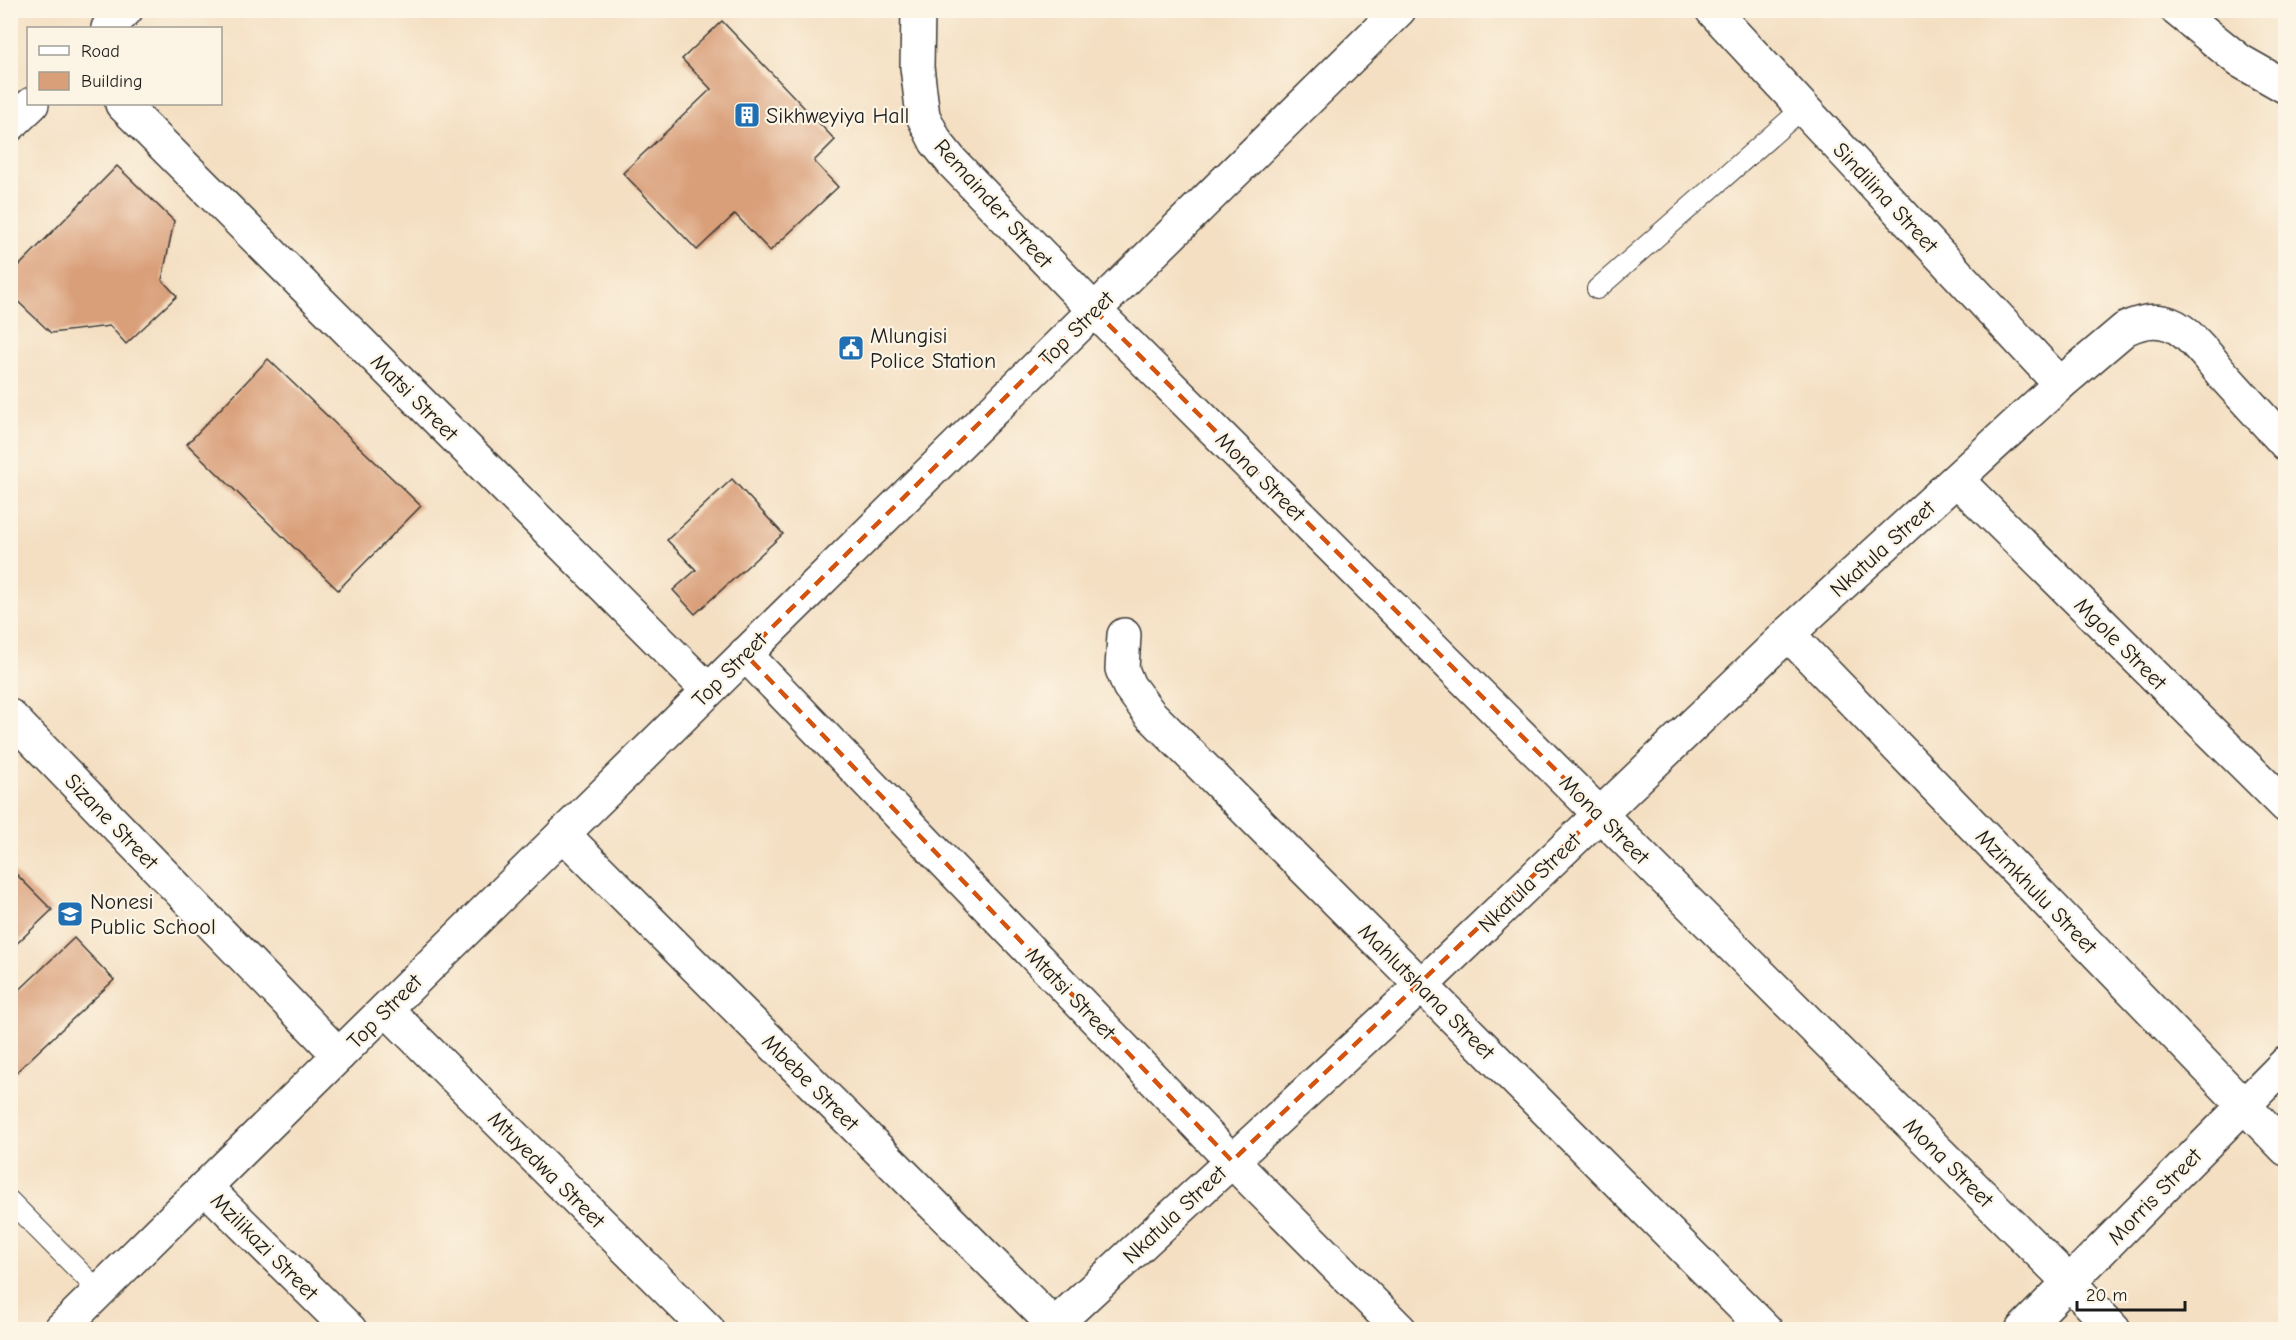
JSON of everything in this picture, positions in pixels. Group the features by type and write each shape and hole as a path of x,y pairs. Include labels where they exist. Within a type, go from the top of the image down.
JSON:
{"street":[{"path":"109,27 126,10"},
{"name":"Remainder Street","path":"918,10 917,68 923,116 936,142 952,162 1094,310"},
{"name":"Top Street","path":"60,1329 1399,10"},
{"name":"Sindilina Street","path":"1712,10 2060,384"},
{"path":"2177,10 2240,61 2286,87"},
{"path":"10,125 31,105"},
{"name":"Matsi Street","path":"123,105 708,690"},
{"name":"Mona Street","path":"1094,310 2114,1329"},
{"name":"Nkatula Street","path":"1054,1328 1421,986 1788,634 2060,384 2125,329 2137,322 2153,321 2169,323 2181,330 2286,444"},
{"name":"Mgole Street","path":"1957,480 2286,806"},
{"name":"Mzimkhulu Street","path":"1788,634 2286,1149"},
{"name":"Mahlutshana Street","path":"1124,635 1122,669 1137,698 1421,986 1766,1329"},
{"name":"Mtatsi Street","path":"745,654 1232,1161 1400,1329"},
{"name":"Sizane Street","path":"10,716 339,1055"},
{"name":"Mbebe Street","path":"563,834 1054,1328"},
{"name":"Mtuyedwa Street","path":"386,1009 708,1329"},
{"name":"Morris Street","path":"2022,1329 2286,1063"},
{"name":"Mzilikazi Street","path":"206,1187 350,1329"}],"lane":[{"path":"1597,289 1803,108"},
{"path":"10,1201 99,1291"}],"highlighted area":[{"path":"1094,310 1599,813 1232,1161 745,654"}],"building":[{"name":"Sikhweyiya Hall","path":"722,21 835,140 814,161 838,187 770,251 735,214 697,250 623,173 711,89 682,59"},
{"path":"117,166 174,221 162,280 177,296 126,344 110,326 51,333 10,294 10,275"},
{"path":"268,359 421,506 338,590 187,444"},
{"path":"732,479 783,534 695,614 673,590 696,570 667,540"},
{"path":"12,870 52,910 10,950 10,871"},
{"path":"74,938 114,980 10,1078 10,999"}],"place":[{"name":"Sikhweyiya Hall","path":"747,115"},
{"name":"Mlungisi Police Station","path":"851,348"},
{"name":"Nonesi Public School","path":"70,914"}]}
